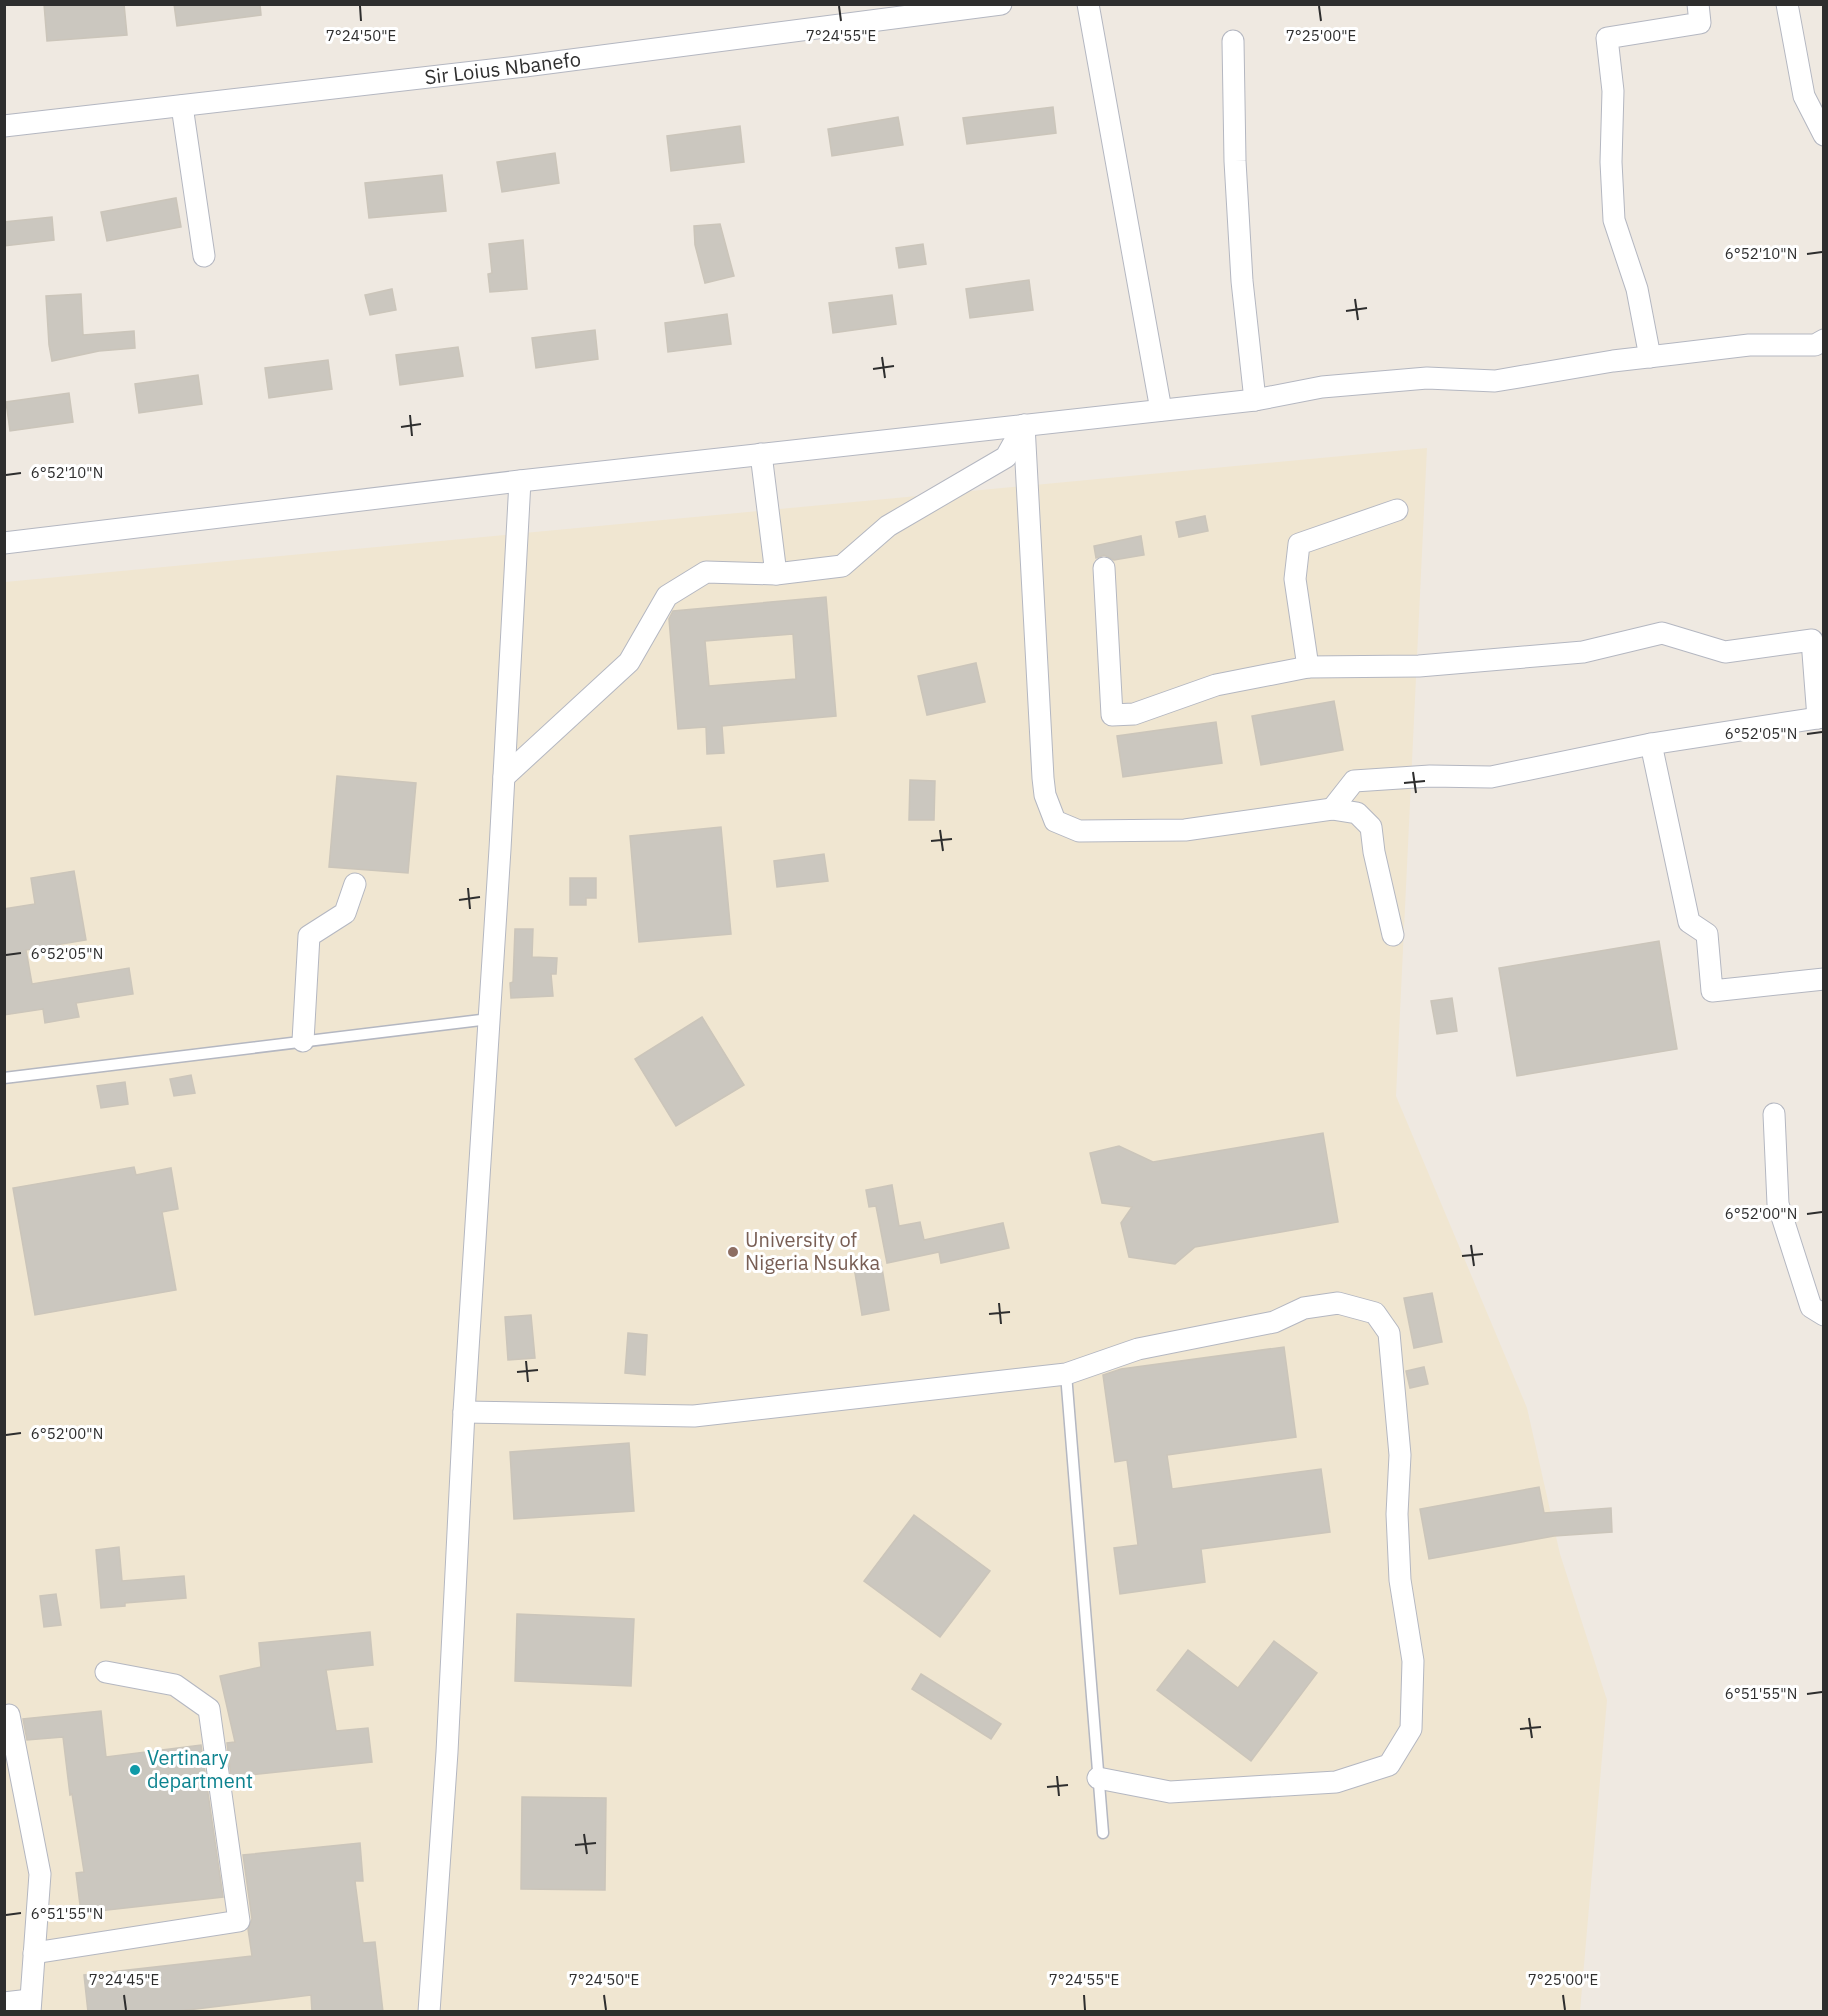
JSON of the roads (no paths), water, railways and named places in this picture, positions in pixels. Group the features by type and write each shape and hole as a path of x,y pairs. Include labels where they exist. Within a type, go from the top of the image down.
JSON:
{"street":[{"name":"Sir Loius Nbanefo","path":"4,126 525,66 1001,4"},
{"path":"1088,4 1161,410"},
{"path":"1650,357 1637,290 1614,220 1611,162 1613,91 1607,38 1700,23 1698,4"},
{"path":"1787,4 1804,96 1824,135"},
{"path":"1233,41 1235,161 1242,280 1255,400"},
{"path":"182,106 204,256"},
{"path":"4,543 520,481 1255,400 1322,387 1427,378 1495,381 1650,357 1749,345 1815,345 1824,340"},
{"path":"504,777 629,662 667,596 706,572 776,574 842,566 888,525 1006,458 1024,425"},
{"path":"1024,425 1044,787 1055,821 1079,831 1185,830 1332,809 1357,813 1371,827 1374,852 1392,935"},
{"path":"761,454 776,574"},
{"path":"429,2012 447,1752 464,1412 504,777 520,481"},
{"path":"1308,667 1295,579 1299,544 1397,510"},
{"path":"1104,568 1112,715 1134,714 1216,685 1308,667 1419,666 1583,652 1662,633 1725,652 1812,640 1821,718 1651,744 1491,777 1430,776 1354,781 1332,809"},
{"path":"1651,744 1689,922 1707,934 1712,991 1824,979"},
{"path":"303,1041 309,936 345,913 355,884"},
{"path":"1774,1114 1778,1204 1811,1307 1824,1315"},
{"path":"464,1412 694,1416 1066,1374 1138,1349 1274,1322 1304,1308 1338,1303 1375,1313 1389,1333 1400,1455 1397,1514 1405,1618 1413,1662 1411,1729 1389,1765 1336,1782 1170,1792 1098,1778"},
{"path":"34,1953 239,1921 209,1709 175,1685 106,1672"},
{"path":"4,2003 30,2006 40,1874 9,1715"}],"lane":[{"path":"4,1078 489,1019"},
{"path":"1066,1374 1103,1833"}],"place":[{"name":"University of Nigeria Nsukka","path":"733,1252"},
{"name":"Vertinary department","path":"135,1770"}]}
